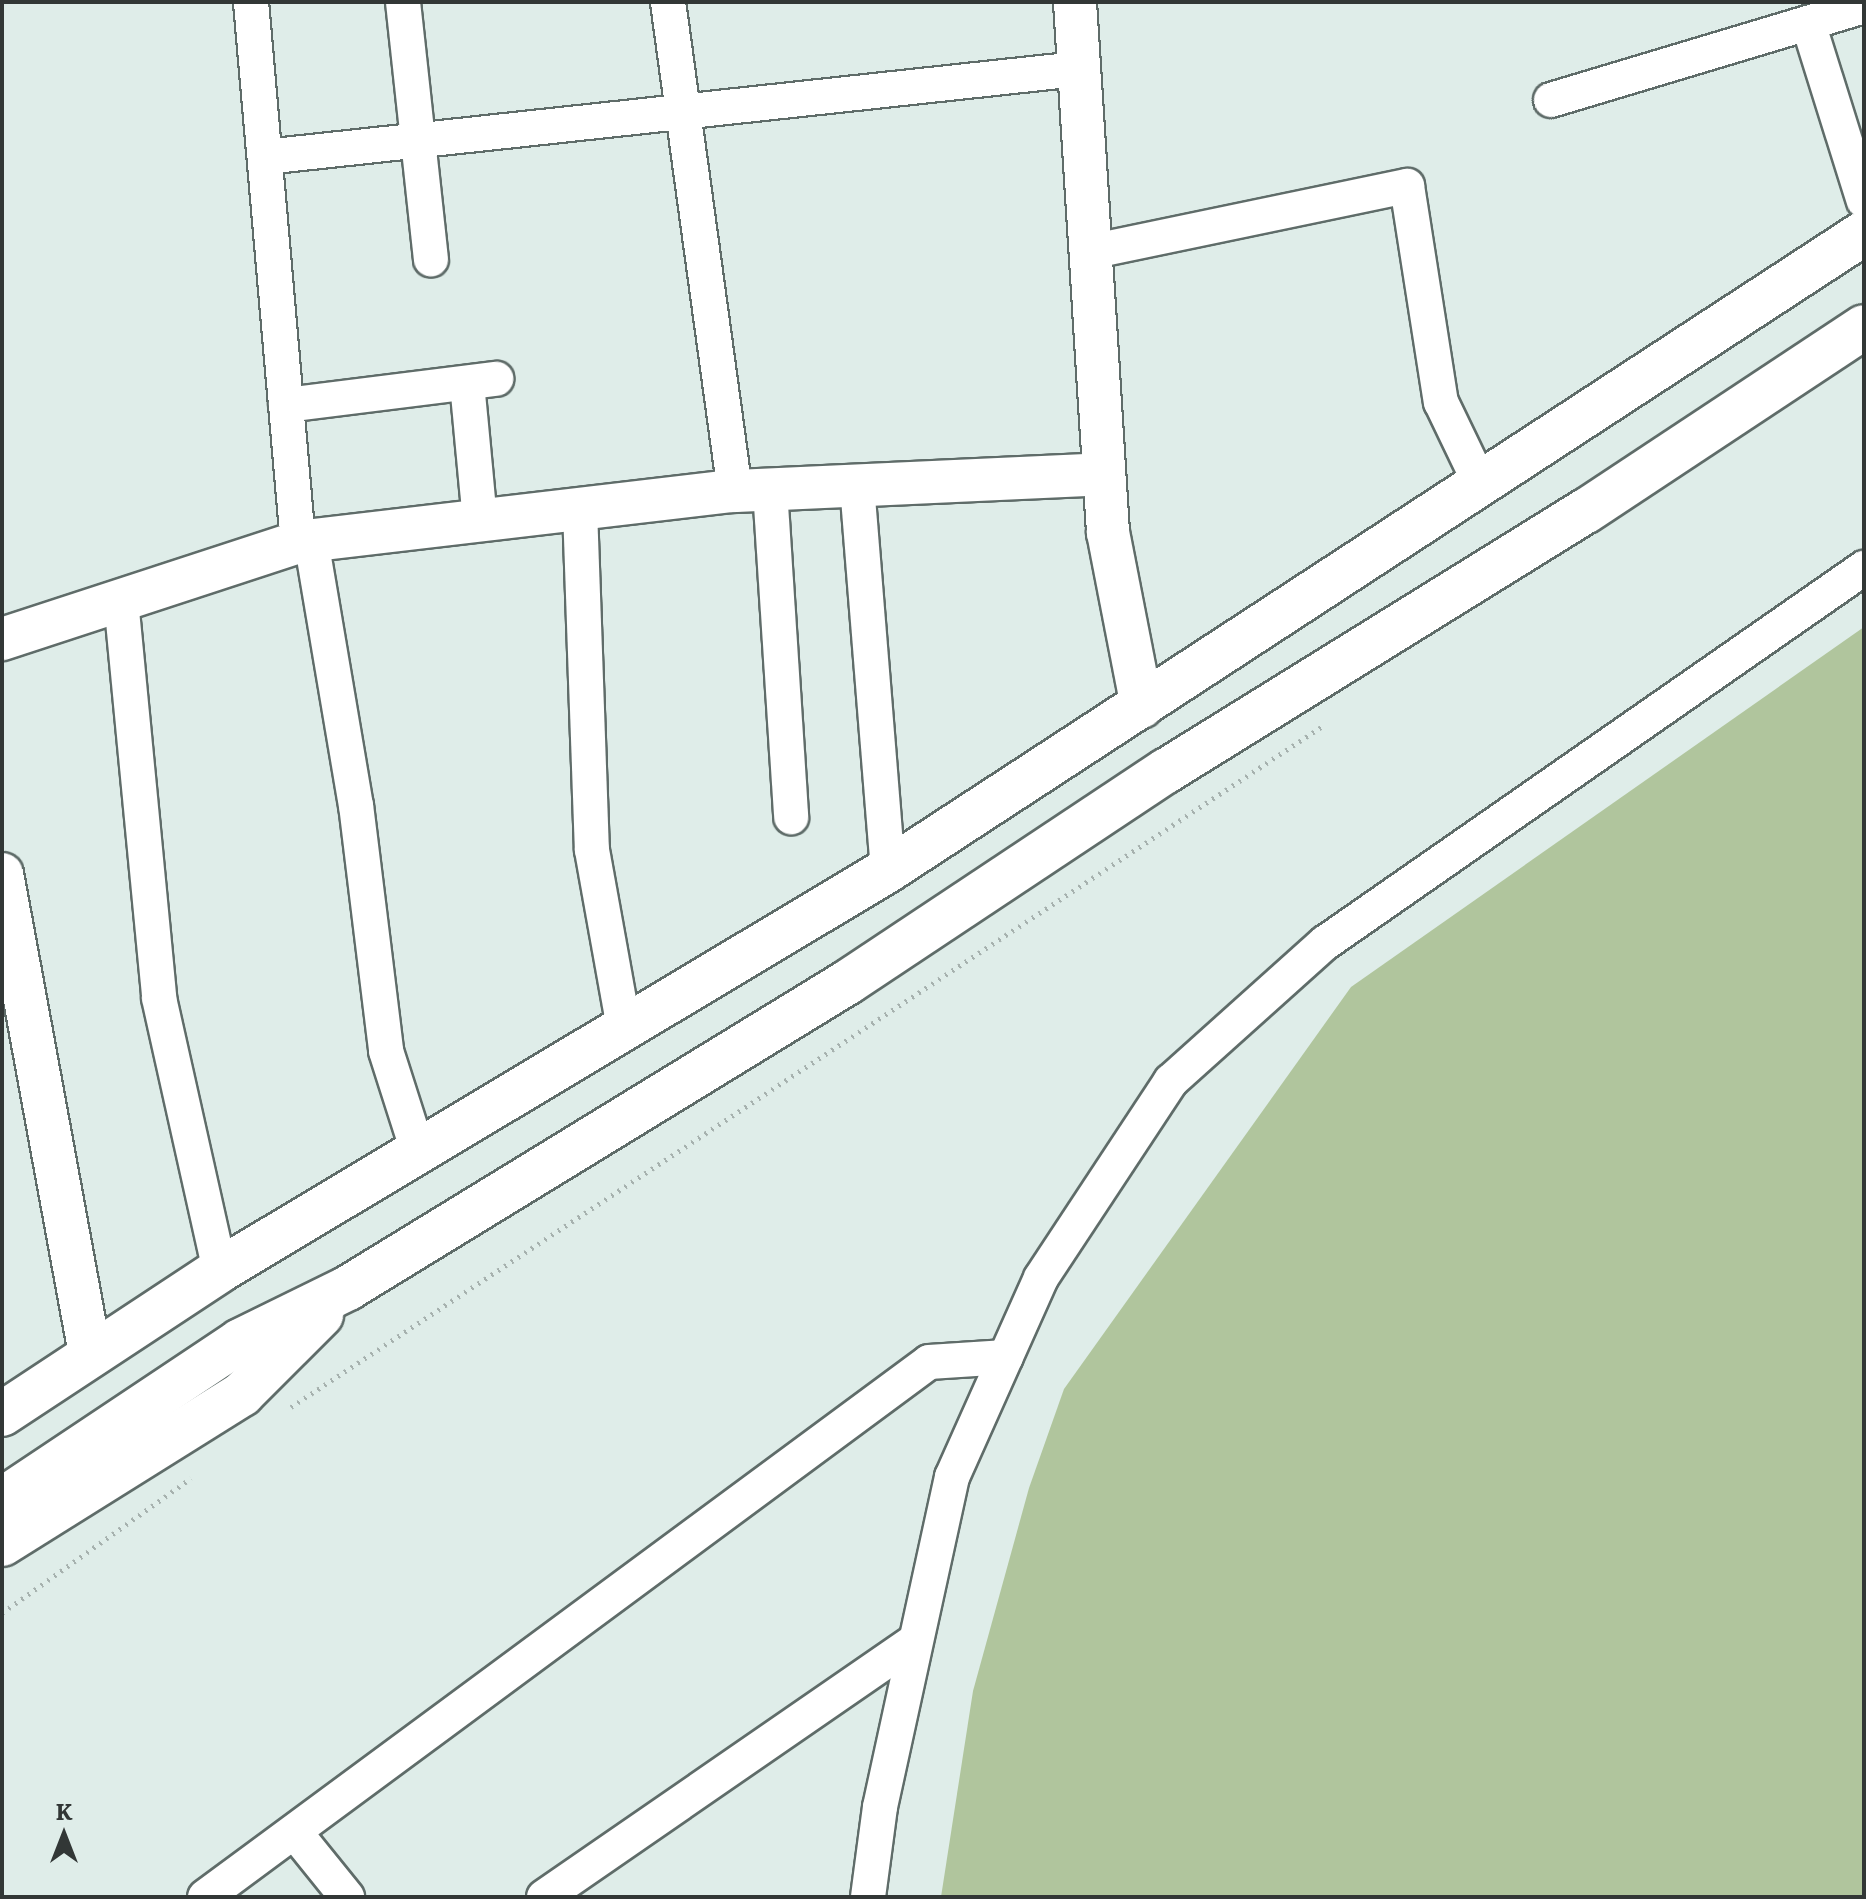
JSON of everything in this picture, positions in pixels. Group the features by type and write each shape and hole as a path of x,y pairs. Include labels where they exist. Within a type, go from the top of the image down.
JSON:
{"main road":[{"path":"2,1414 220,1270 888,870 1142,707 1479,481 1864,233"},
{"path":"2,1500 240,1341 348,1288 848,982 1166,771 1586,511 1864,327"},
{"path":"2,1544 242,1394 348,1288"}],"street":[{"path":"251,2 286,405 305,541 356,805 386,1051 418,1151"},
{"path":"403,2 431,259"},
{"path":"668,2 685,115 752,490 791,817"},
{"path":"1075,2 1108,532 1142,707"},
{"path":"1551,100 1809,26 1864,6"},
{"path":"1809,26 1864,201"},
{"path":"265,157 419,137 685,115 1078,69"},
{"path":"1090,252 1407,186 1441,402 1479,481"},
{"path":"286,405 482,381 480,521"},
{"path":"2,639 305,541 752,490 1104,474"},
{"path":"857,485 888,870"},
{"path":"580,509 592,850 624,1028"},
{"path":"868,1897 914,1642 952,1477 1041,1278 1171,1081 1325,943 1864,568"},
{"path":"121,600 159,998 220,1270"},
{"path":"2,874 90,1353"},
{"path":"205,1897 297,1835 929,1362 1006,1357"},
{"path":"544,1897 914,1642"},
{"path":"297,1835 347,1897"}],"path":[{"path":"280,1415 1328,723"},
{"path":"2,1613 204,1469"}],"green space":[{"path":"1864,627 1864,1897 941,1897 973,1691 1029,1488 1064,1389 1351,987"}]}
